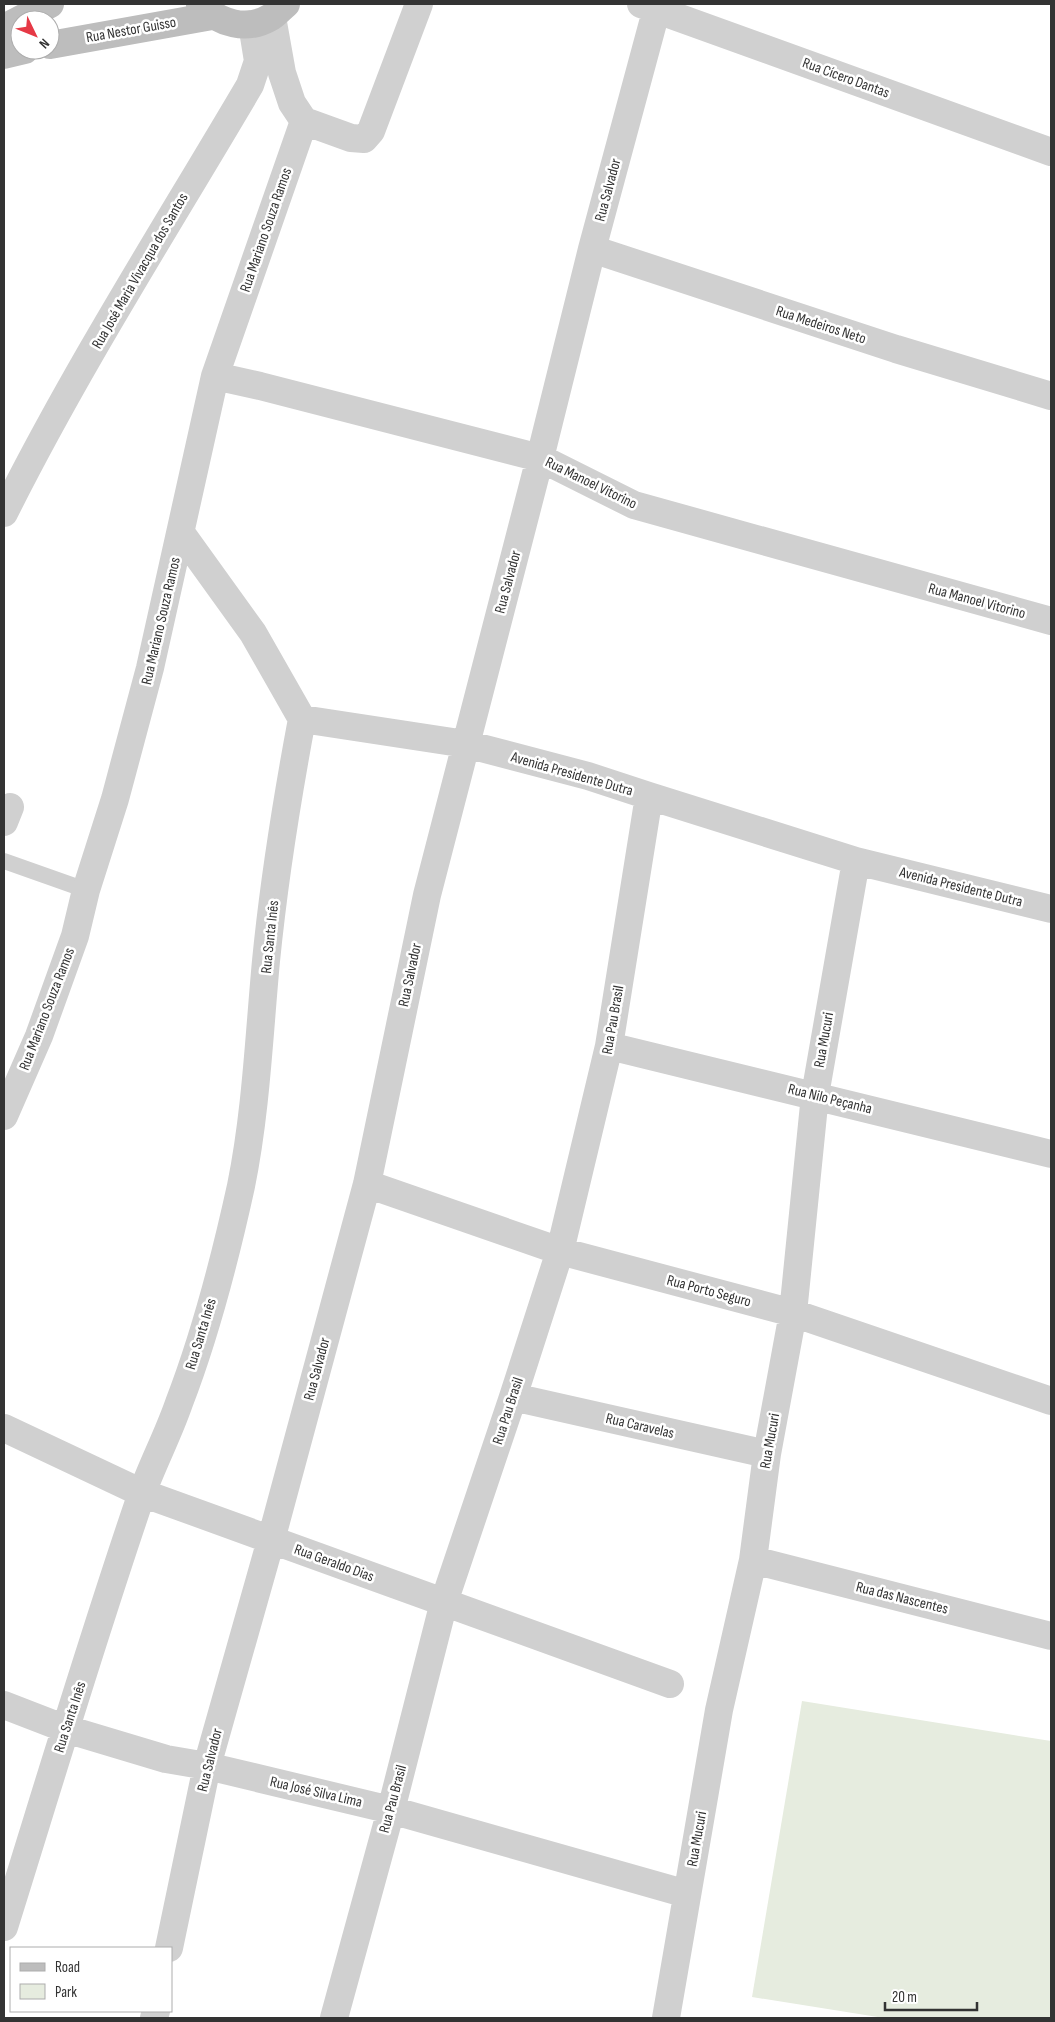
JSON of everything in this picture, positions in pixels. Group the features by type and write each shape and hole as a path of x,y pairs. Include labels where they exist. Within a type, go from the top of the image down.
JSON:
{"street":[{"path":"4,28 50,4"},
{"path":"205,10 231,24 270,15 282,73 292,102 304,121 352,138 364,138 371,131 419,4"},
{"name":"Rua Cícero Dantas","path":"652,6 1051,152"},
{"name":"Rua Salvador","path":"169,1947 207,1766 271,1540 366,1184 427,895 540,458 652,6"},
{"name":"Rua Nestor Guisso","path":"60,43 111,33 205,10"},
{"name":"Rua José Maria Vivacqua dos Santos","path":"4,513 65,399 250,85 270,15"},
{"name":"Rua Mariano Souza Ramos","path":"4,1116 39,1036 75,936 86,890 115,799 150,668 215,376 304,121"},
{"name":"Rua Medeiros Neto","path":"592,249 896,349 1051,396"},
{"name":"Rua Manoel Vitorino","path":"215,376 540,458 634,505 1051,621"},
{"path":"181,533 253,633 302,719"},
{"name":"Avenida Presidente Dutra","path":"302,719 466,744 588,776 856,861 1051,909"},
{"name":"Rua Santa Inês","path":"4,1927 142,1493 180,1403 205,1326 241,1184 256,1082 266,962 276,884 302,719"},
{"name":"Rua Pau Brasil","path":"334,2018 444,1602 560,1251 609,1046 649,796"},
{"name":"Rua Mucuri","path":"666,2018 719,1710 753,1560 766,1454 793,1313 815,1095 856,861"},
{"name":"Rua Nilo Peçanha","path":"609,1046 1051,1154"},
{"name":"Rua Porto Seguro","path":"366,1184 560,1251 793,1313 1051,1401"},
{"name":"Rua Caravelas","path":"513,1397 766,1454"},
{"name":"Rua Geraldo Dias","path":"4,1428 142,1493 670,1684"},
{"name":"Rua das Nascentes","path":"753,1560 1051,1636"},
{"name":"Rua José Silva Lima","path":"4,1705 66,1729 166,1759 207,1766 390,1810 687,1894"}],"lane":[{"path":"4,861 86,890"}],"green space":[{"path":"802,1701 1051,1741 1051,2018 884,2018 752,1997"}]}
